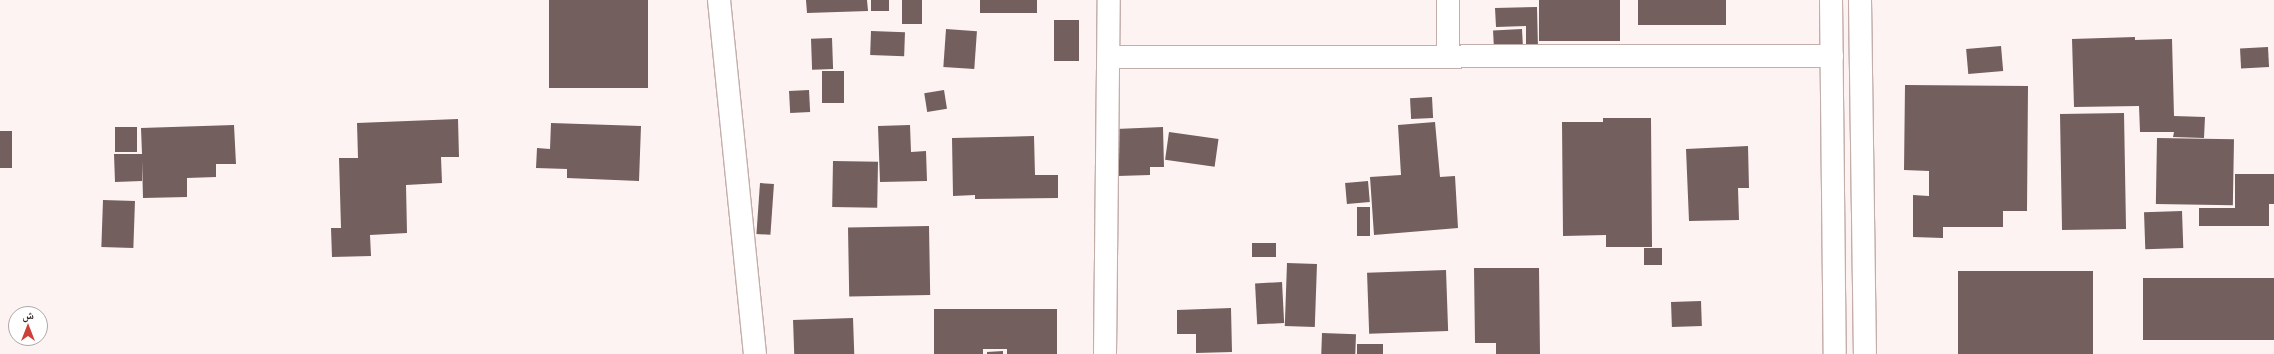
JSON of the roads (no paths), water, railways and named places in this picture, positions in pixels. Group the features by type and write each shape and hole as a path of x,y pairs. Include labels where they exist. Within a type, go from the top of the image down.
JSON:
{"street":[{"path":"719,0 755,354"},
{"path":"1105,354 1109,0"},
{"path":"1448,0 1448,57"},
{"path":"1831,0 1835,354"},
{"path":"1860,0 1865,354"},
{"path":"1108,57 1832,56"}]}
